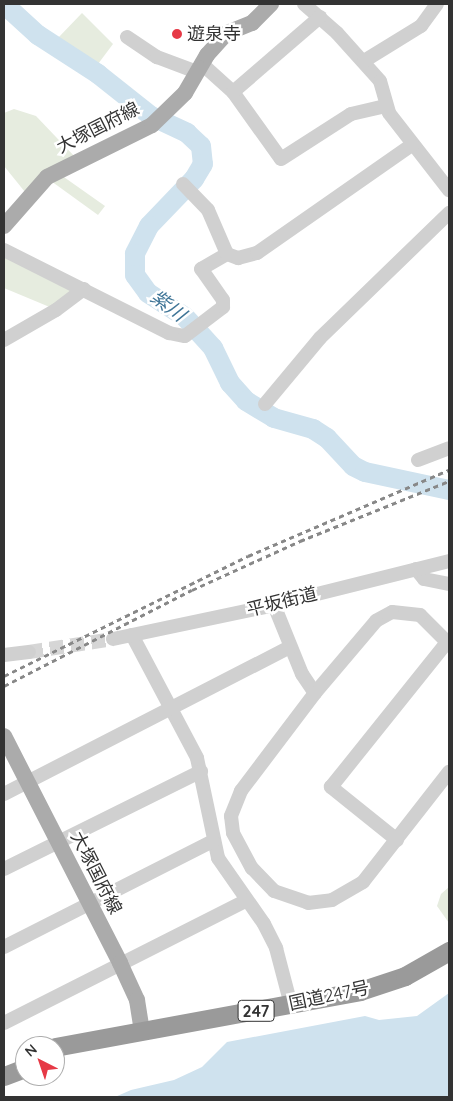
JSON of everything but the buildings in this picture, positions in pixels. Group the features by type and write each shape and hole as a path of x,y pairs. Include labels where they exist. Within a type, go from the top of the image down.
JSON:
{"highway":[{"name":"国道247号","path":"65,1045 291,1005 383,984 449,951"},
{"name":"国道247号","path":"65,1057 364,1003 411,987 449,966"}],"main road":[{"name":"大塚国府線","path":"4,226 47,177 158,119 185,93 200,68 226,33 252,24 271,4"},
{"name":"大塚国府線","path":"4,736 120,963 137,1000 142,1031"}],"street":[{"path":"304,4 320,17 364,61 380,82 386,106 412,145 449,190"},
{"path":"364,61 420,26 437,4"},
{"path":"233,92 320,17"},
{"path":"127,37 157,57 200,68 233,92 281,159 351,114 386,106"},
{"path":"187,188 214,221 227,254 238,258 257,254 412,145"},
{"path":"265,404 320,338 449,213"},
{"path":"4,250 169,332 185,336 223,307 223,300 201,269 227,254"},
{"path":"4,340 56,310 84,289"},
{"path":"418,460 449,448"},
{"name":"平坂街道","path":"113,639 274,605 449,561"},
{"path":"416,569 424,578 449,584"},
{"path":"274,605 302,674 316,693"},
{"path":"397,840 331,787 448,643 420,616 400,612 384,615 367,629 236,799 231,824 236,843 252,868 274,891 291,900 316,903 332,900 356,888 397,840 449,772"},
{"path":"132,634 201,772 213,841 218,858 247,900 276,948 291,1005"},
{"path":"4,794 290,647"},
{"path":"4,655 29,652"},
{"path":"4,869 201,772"},
{"path":"4,947 213,841"},
{"path":"4,1023 247,900"}],"shaded area":[{"path":"82,13 113,44 98,64 57,39"},
{"path":"14,109 36,116 76,158 25,192 4,166 4,113"},
{"path":"61,175 105,206 98,215 51,181"},
{"path":"4,252 77,288 52,308 4,288"},
{"path":"449,887 449,923 437,906 441,894"}],"water":[{"path":"449,993 449,1097 115,1097 131,1090 174,1080 202,1067 227,1042 365,1016 379,1020 417,1016"}],"waterway":[{"name":"紫川","path":"4,4 38,35 98,74 151,116 187,133 201,146 203,164 194,179 149,226 135,254 135,275 148,293 185,317 213,348 230,383 246,401 274,418 313,429 327,438 353,466 365,472 449,490"}],"tunnel":[{"path":"29,652 113,639"}],"railway":[{"path":"4,676 248,556 449,470"},
{"path":"4,686 192,590 300,541 449,481"}],"place":[{"name":"遊泉寺","path":"177,34"}]}
